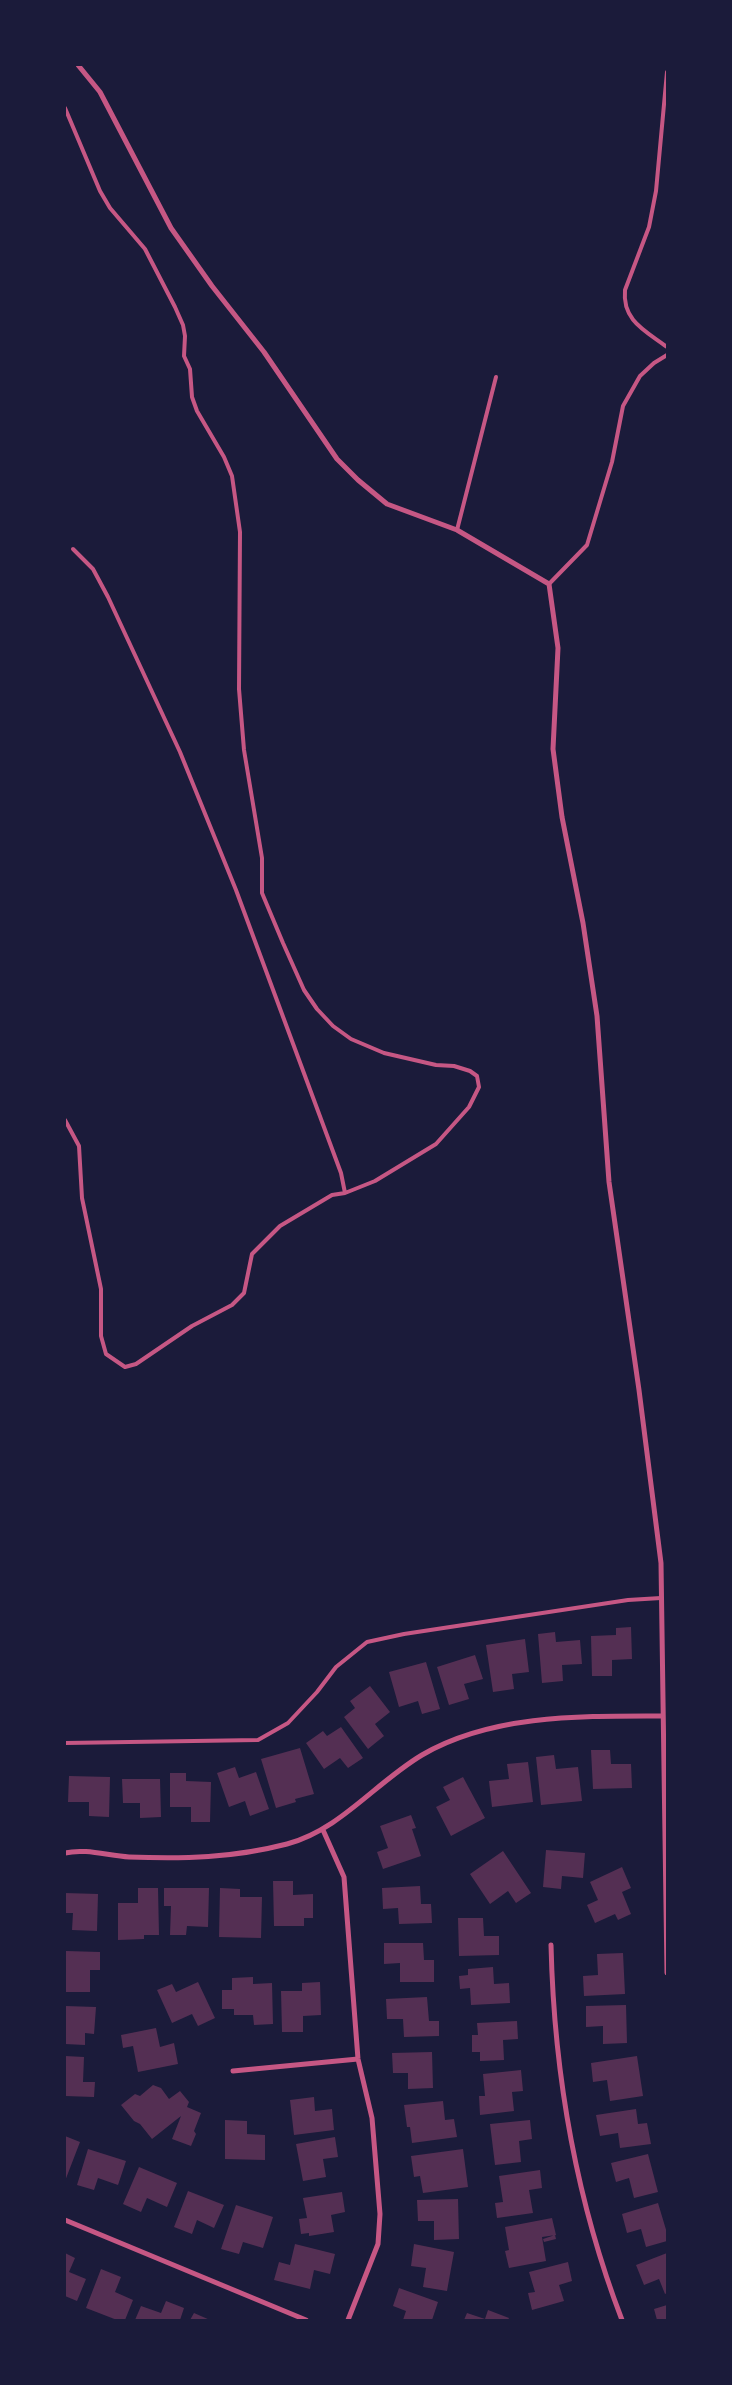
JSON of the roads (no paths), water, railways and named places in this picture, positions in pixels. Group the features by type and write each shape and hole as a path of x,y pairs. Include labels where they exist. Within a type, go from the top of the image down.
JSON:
{"street":[{"path":"78,65 100,92 171,228 264,352 338,460 358,480 387,504 457,530 549,584 558,648 553,749 562,817 583,923 597,1016 609,1182 639,1390 661,1563 667,1973"},
{"path":"65,1853 203,1858 250,1852 289,1843 323,1830 422,1755 466,1736 524,1722 579,1716 662,1716"},
{"path":"323,1830 344,1877 358,2059 372,2118 380,2214 378,2244 348,2320"},
{"path":"551,1945 552,1986 560,2078 577,2174 609,2286 622,2320"},
{"path":"233,2070 358,2059"},
{"path":"68,2221 306,2320"}],"lane":[{"path":"667,72 656,191 649,226 624,299 630,318 667,347"},
{"path":"65,108 100,191 110,208 145,249 175,307 183,325 185,336 184,356 190,369 192,397 197,411 224,457 232,476 240,532 239,689 244,750 262,858 262,893 283,943 304,990 317,1009 333,1026 351,1039 384,1053 436,1065 454,1066 470,1071 477,1076 478,1087 476,1095 458,1121 436,1144 375,1181 345,1193 332,1195 280,1226 252,1254 244,1293 232,1305 192,1326 136,1364 125,1367 106,1354 101,1336 101,1289 82,1198 79,1146 65,1120"},
{"path":"549,584 587,545 612,462 623,406 640,376 654,363 667,355"},
{"path":"457,530 496,377"},
{"path":"73,549 93,569 108,597 180,752 236,890 341,1173 345,1193"},
{"path":"65,1743 258,1740 288,1723 317,1692 336,1667 367,1642 404,1634 628,1600 661,1598"}]}
